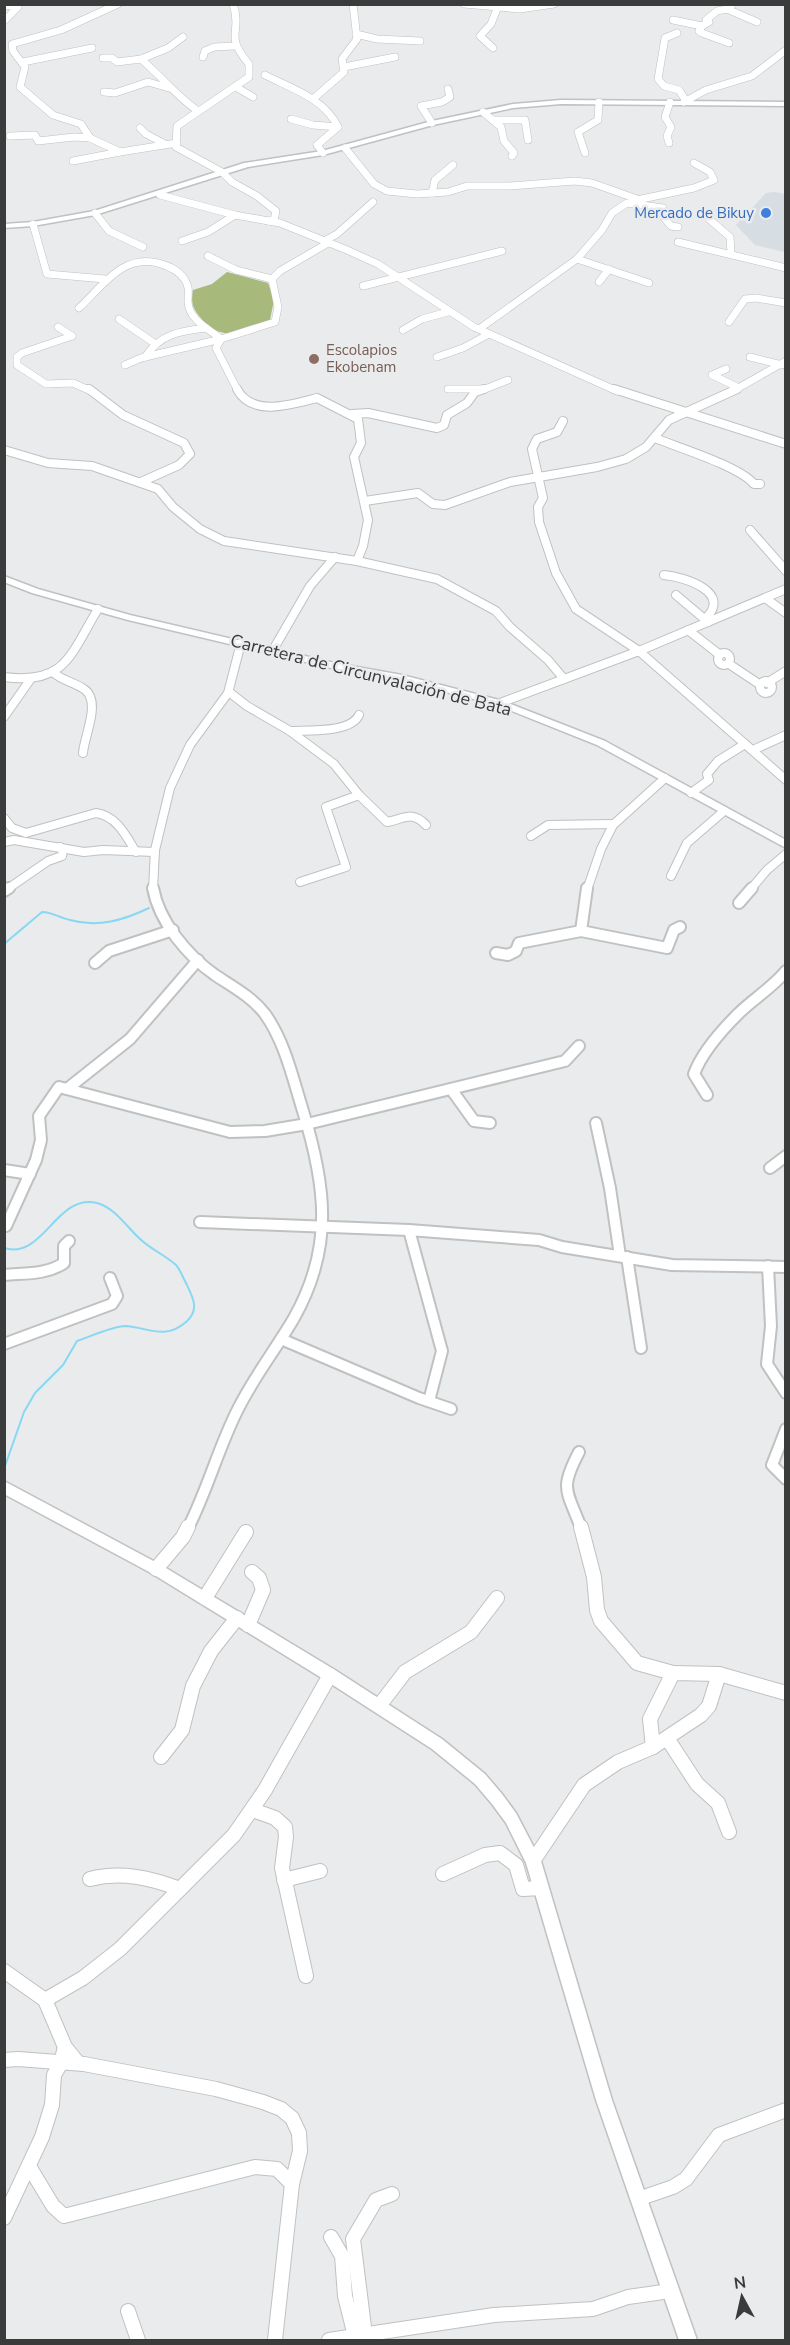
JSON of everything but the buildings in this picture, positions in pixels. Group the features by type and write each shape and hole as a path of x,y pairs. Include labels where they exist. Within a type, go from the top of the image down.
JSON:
{"main road":[{"path":"4,226 33,224 95,213 160,195 222,172 322,153 432,123 483,112 536,104 599,102 786,104"},
{"name":"Carretera de Circunvalación de Bata","path":"4,579 98,609 402,678 500,703 593,739 786,845"},
{"path":"4,1487 156,1569 243,1621 437,1744 480,1779 511,1818 533,1861 604,2100 688,2340"}],"street":[{"path":"4,4 18,7 4,21"},
{"path":"90,138 81,124 53,115 23,91 20,85 25,67 15,54 12,44 62,30 118,4"},
{"path":"314,99 343,74 342,58 355,41 356,34 353,4"},
{"path":"464,4 497,9 538,9 554,4"},
{"path":"729,43 699,30 709,22 706,20 713,12 727,9 733,4"},
{"path":"242,5 233,5 237,16 232,35 234,46 249,64 250,71 245,81 177,126 177,149 222,172 232,182 257,196 276,211 274,220 269,221"},
{"path":"493,48 480,36 491,24 497,9"},
{"path":"727,9 757,22"},
{"path":"673,21 702,26"},
{"path":"676,33 665,38 658,79 664,86 679,90 685,102 701,91 749,77 762,70 786,50"},
{"path":"356,34 377,39 420,41"},
{"path":"103,58 112,58 117,62 141,59 167,50 183,37"},
{"path":"203,57 205,51 214,47 234,46"},
{"path":"22,62 59,55 72,50 92,48"},
{"path":"4,56 15,54"},
{"path":"344,67 395,57"},
{"path":"141,59 162,77 169,88 198,111"},
{"path":"265,75 314,99 335,120 338,127"},
{"path":"104,92 115,93 148,82 169,88"},
{"path":"236,87 253,97"},
{"path":"432,123 421,106 445,101 450,97 448,89"},
{"path":"585,153 578,132 596,123 601,113 599,102"},
{"path":"669,143 667,136 671,127 665,117 670,108 670,102"},
{"path":"483,112 501,127 504,141 513,153 512,156"},
{"path":"291,119 313,125 338,127"},
{"path":"494,120 525,120 528,140"},
{"path":"322,153 317,145 338,127"},
{"path":"140,128 146,134 165,144"},
{"path":"10,135 35,135 38,141 74,137 90,138 120,152"},
{"path":"73,161 177,143"},
{"path":"345,147 355,158 357,165 380,189 432,194 467,186 510,186 565,180 592,183 637,199"},
{"path":"479,329 577,259 602,230 612,213 637,199 668,194 714,180 710,172 694,163"},
{"path":"432,194 435,180 453,165"},
{"path":"160,195 235,215 269,221 367,258 448,312 479,329 601,384 682,413 786,444"},
{"path":"272,279 337,234 373,202"},
{"path":"627,204 663,208 664,212 660,213 671,226 678,227"},
{"path":"95,213 103,227 119,238 143,247"},
{"path":"182,242 208,232 235,215"},
{"path":"709,219 726,230 733,245 731,253"},
{"path":"33,224 46,273 105,279"},
{"path":"678,242 786,268"},
{"path":"363,286 502,251"},
{"path":"208,256 236,270 272,279"},
{"path":"80,308 98,292 105,279 136,259 147,259 178,270 190,289 189,308 206,328 221,339"},
{"path":"577,259 649,283"},
{"path":"599,282 609,269"},
{"path":"124,365 145,357 221,339 275,322 278,307 272,279"},
{"path":"729,322 745,299 756,298 786,303"},
{"path":"403,330 422,319 448,312"},
{"path":"119,319 154,343"},
{"path":"58,327 72,336 22,353 17,357 17,365 46,384 73,383 87,387 123,415 184,443 189,448 190,454 184,462 141,482"},
{"path":"145,357 154,343 171,333 206,328"},
{"path":"437,357 472,344 489,334"},
{"path":"221,339 217,351 240,395 248,402 274,408 317,398 358,419 362,437 354,457 365,501 368,533 357,561"},
{"path":"750,357 760,357 784,364"},
{"path":"365,501 418,493 433,504 445,505 510,482 626,459 656,438 660,428 682,413 739,388 784,364"},
{"path":"726,369 712,375 739,388"},
{"path":"352,414 368,413 437,428 444,425 447,415 462,408 475,392 508,380"},
{"path":"448,389 484,389"},
{"path":"563,422 560,430 541,436 533,445 543,498 538,507 539,522 562,586 581,614 639,651 786,780"},
{"path":"656,438 718,463 749,478 754,484 760,484"},
{"path":"4,450 48,463 92,465 158,489 173,507 200,529 224,541 357,561 436,579 477,598 496,610 510,627 548,660 564,679"},
{"path":"750,530 786,571"},
{"path":"273,650 310,586 334,557"},
{"path":"664,574 692,580 711,594 715,602 714,608 706,620"},
{"path":"500,703 639,651 706,620 786,589"},
{"path":"676,595 706,620"},
{"path":"765,598 786,612"},
{"path":"4,677 30,680 54,673 71,653 98,609"},
{"path":"688,630 720,655 717,657 718,662 729,664 763,683 786,671"},
{"path":"156,1569 183,1537 243,1398 302,1303 317,1268 324,1226 324,1195 307,1124 282,1051 267,1017 249,997 198,960 160,913 151,882 166,796 197,734 220,707 229,692 241,643"},
{"path":"54,673 62,680 82,687 87,692 92,707 91,721 84,739 84,753"},
{"path":"4,717 30,680"},
{"path":"229,692 247,706 290,731 334,764 358,795 387,822 412,815 418,817 426,825"},
{"path":"290,731 347,727 356,722 359,715"},
{"path":"691,793 709,780 707,774 712,766 749,747 786,735"},
{"path":"581,931 581,911 596,861 613,824 665,778"},
{"path":"300,882 346,867 326,807 358,795"},
{"path":"671,876 687,843 724,811"},
{"path":"4,818 12,828 26,833 96,813 105,814 124,833 136,852"},
{"path":"531,836 542,827 554,824 613,824"},
{"path":"4,842 14,840 84,852 103,850 155,852"},
{"path":"4,891 19,884 52,858 62,856 63,850 60,847"},
{"path":"739,903 766,870 786,854"},
{"path":"496,953 508,955 516,951 519,943 581,931 667,948 674,930 680,927"},
{"path":"95,963 109,951 173,930"},
{"path":"67,1089 130,1039 198,960"},
{"path":"707,1095 694,1074 699,1061 738,1014 777,982 786,971"},
{"path":"6,1226 40,1147 39,1116 59,1087 230,1132 265,1131 307,1124 410,1097 566,1061 579,1046"},
{"path":"451,1089 474,1121 490,1124"},
{"path":"596,1123 641,1348"},
{"path":"770,1168 786,1156"},
{"path":"4,1170 30,1174"},
{"path":"200,1222 409,1230 539,1240 562,1247 672,1265 786,1267"},
{"path":"409,1230 442,1351 429,1401"},
{"path":"4,1275 47,1271 59,1267 64,1263 64,1246 69,1241"},
{"path":"768,1266 771,1326 767,1364 786,1393"},
{"path":"4,1344 112,1304 117,1296 110,1278"},
{"path":"281,1339 451,1409"},
{"path":"786,1429 772,1465 786,1479"},
{"path":"579,1452 567,1475 565,1485 584,1536 584,1545 594,1577 598,1616 637,1663 673,1673 719,1674 786,1693"},
{"path":"205,1598 246,1532"},
{"path":"161,1757 182,1730 193,1686 211,1651 243,1621 262,1594 264,1584 261,1578 252,1572"},
{"path":"379,1706 405,1672 471,1632 497,1598"},
{"path":"653,1748 651,1719 673,1673"},
{"path":"533,1861 548,1834 584,1785 618,1762 653,1748 706,1711 719,1674"},
{"path":"45,2000 69,1988 109,1957 148,1923 225,1846 253,1810 330,1675"},
{"path":"667,1738 697,1784 718,1803 729,1832"},
{"path":"253,1810 277,1820 285,1828 286,1835 281,1858 284,1880 303,1954 306,1976"},
{"path":"443,1874 485,1855 500,1853 516,1865 523,1889 541,1888"},
{"path":"284,1880 320,1871"},
{"path":"90,1879 103,1875 150,1879 180,1889"},
{"path":"4,1971 45,2000 65,2047 78,2063"},
{"path":"4,2217 29,2166 52,2105 54,2075 61,2063 65,2047"},
{"path":"4,2060 17,2058 78,2063 197,2085 280,2108 292,2118 298,2128 300,2142 292,2184 274,2340"},
{"path":"638,2199 673,2187 686,2179 719,2135 786,2110"},
{"path":"29,2166 53,2206 64,2216 255,2167 277,2169 292,2184"},
{"path":"360,2335 353,2239 355,2232 376,2200 392,2194"},
{"path":"331,2237 338,2245 344,2259 344,2289 360,2335"},
{"path":"329,2340 494,2315 592,2309 628,2297 670,2291"},
{"path":"128,2311 138,2340"}],"shaded area":[{"name":"Mercado de Bikuy","path":"766,193 785,194 785,252 755,245 736,225"}],"green space":[{"path":"227,272 268,283 274,300 270,320 233,333 217,331 208,326 195,310 193,290 212,284"}],"waterway":[{"path":"4,944 42,912 80,922 101,923 111,922 149,908"},
{"path":"4,1248 18,1249 30,1245 71,1208 83,1203 97,1203 115,1213 143,1242 176,1265 194,1302 191,1317 178,1328 170,1331 156,1332 120,1326 77,1341 63,1365 35,1393 24,1412 5,1466"}],"place":[{"name":"Mercado de Bikuy","path":"766,213"},
{"name":"Escolapios Ekobenam","path":"314,359"}]}
